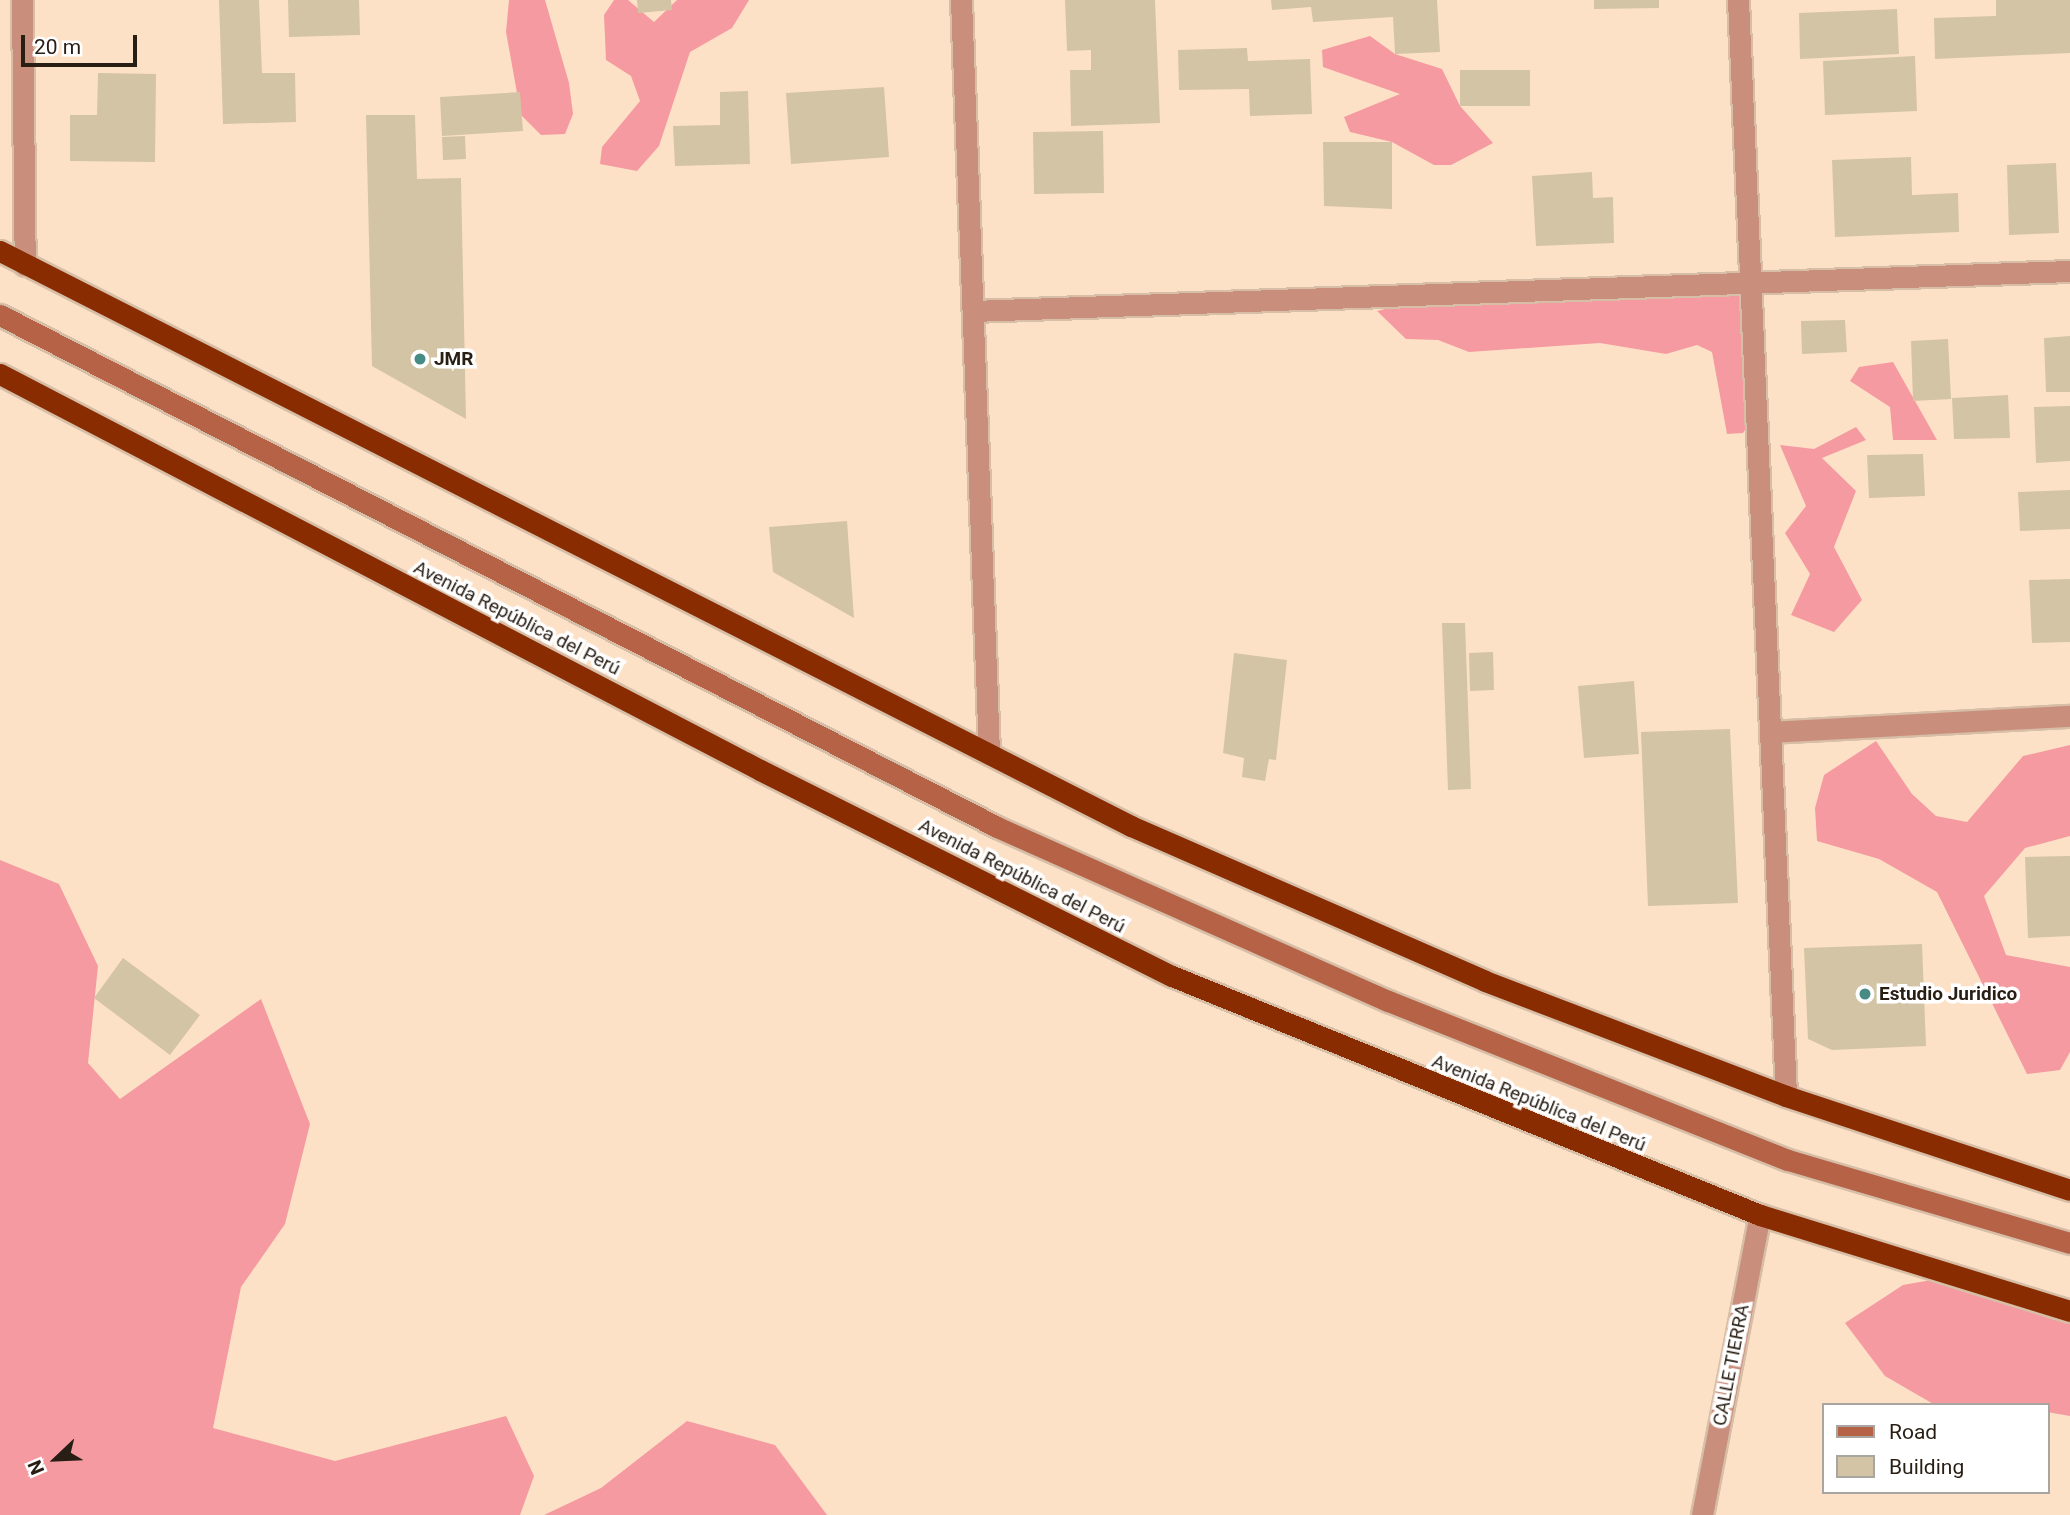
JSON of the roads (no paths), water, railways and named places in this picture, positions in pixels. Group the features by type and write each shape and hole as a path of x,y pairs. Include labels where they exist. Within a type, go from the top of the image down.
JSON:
{"highway":[{"path":"0,251 1131,826 1485,981 1786,1096 2070,1190"},
{"name":"Avenida República del Perú","path":"0,374 760,769 1172,976 1760,1215 2070,1311"}],"street":[{"path":"22,0 25,265"},
{"path":"961,0 989,753"},
{"path":"1738,0 1786,1096"},
{"path":"973,311 2070,271"},
{"path":"0,315 1022,839 1388,1002 1788,1160 2070,1243"},
{"path":"1770,732 2070,716"},
{"name":"CALLE TIERRA","path":"1702,1515 1760,1215"}],"place":[{"name":"JMR","path":"420,359"},
{"name":"Estudio Juridico","path":"1865,994"}]}
